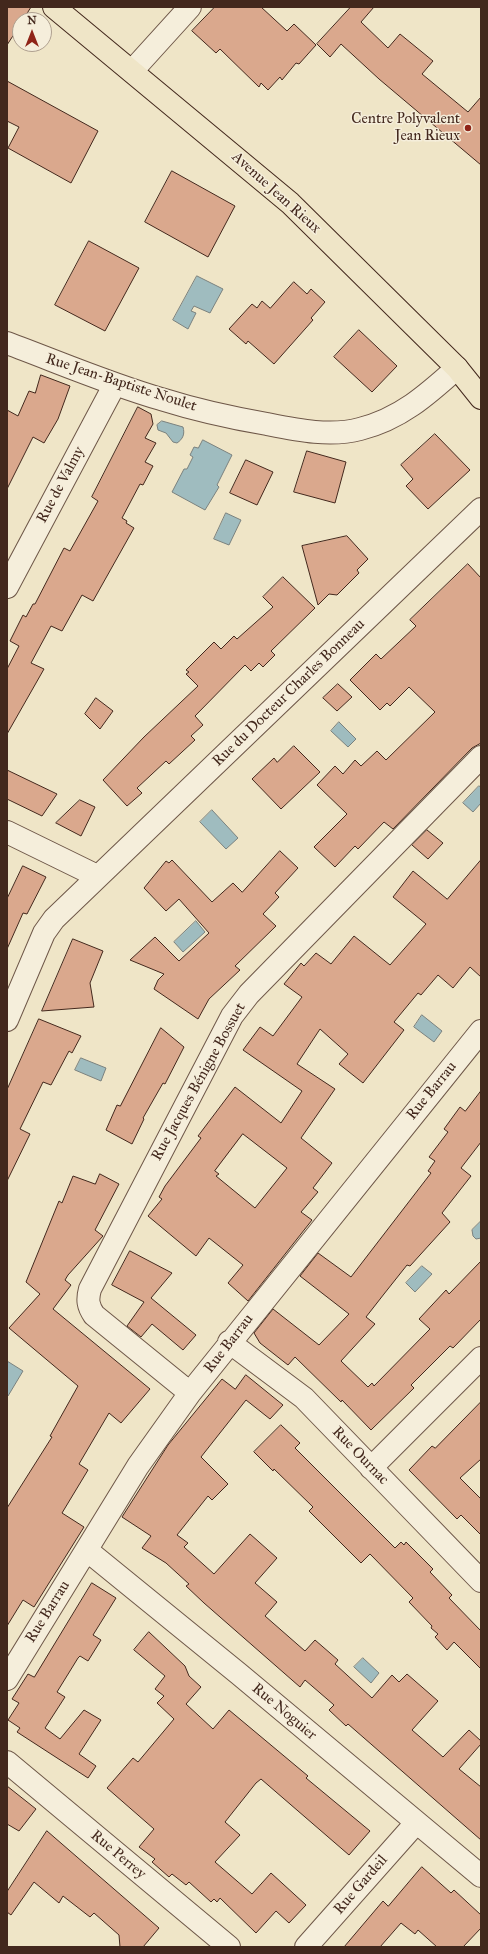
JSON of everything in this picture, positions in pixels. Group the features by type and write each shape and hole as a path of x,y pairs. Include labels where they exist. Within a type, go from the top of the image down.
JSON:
{"main road":[{"name":"Avenue Jean Rieux","path":"54,7 290,203 456,368 481,398"}],"street":[{"path":"132,71 190,7"},
{"name":"Rue Jean-Baptiste Noulet","path":"7,344 115,384 161,399 236,418 292,429 342,432 360,429 381,422 415,405 456,368"},
{"name":"Rue de Valmy","path":"7,587 115,384"},
{"name":"Rue du Docteur Charles Bonneau","path":"7,1020 44,933 54,919 97,876 481,509"},
{"name":"Rue Jacques Bénigne Bossuet","path":"190,1393 94,1315 89,1307 87,1299 90,1289 232,1016 249,994 481,757"},
{"path":"7,832 97,876"},
{"name":"Rue Barrau","path":"7,1679 138,1466 190,1393 229,1342 481,1031"},
{"name":"Rue Ournac","path":"229,1342 304,1398 370,1468 481,1581"},
{"path":"370,1468 481,1358"},
{"name":"Rue Noguier","path":"86,1551 239,1674 481,1876"},
{"name":"Rue Perrey","path":"7,1762 228,1947"},
{"name":"Rue Gardeil","path":"306,1947 416,1823"}],"water":[{"path":"197,276 223,289 210,313 194,306 191,311 196,313 188,329 173,320"},
{"path":"162,421 183,427 184,434 177,443 173,442 166,433 158,430 157,425"},
{"path":"203,440 232,455 217,485 219,487 205,510 172,492 184,469 187,469 193,457 190,455 194,447 198,448"},
{"path":"226,513 241,520 229,545 214,539"},
{"path":"339,722 356,739 348,747 331,731"},
{"path":"479,786 481,787 481,803 473,812 463,803"},
{"path":"212,810 238,838 226,849 200,822"},
{"path":"196,921 205,932 183,952 174,942"},
{"path":"422,1015 442,1031 434,1042 414,1027"},
{"path":"81,1058 106,1068 101,1081 75,1070"},
{"path":"481,1221 481,1238 476,1239 473,1236 472,1230"},
{"path":"422,1266 432,1274 415,1292 406,1283"},
{"path":"7,1361 23,1371 8,1396 7,1395"},
{"path":"363,1658 379,1673 371,1683 354,1667"}],"building":[{"path":"7,7 31,7 28,12 12,12 12,37 7,45"},
{"path":"215,7 261,7 287,31 294,24 316,45 299,64 296,63 282,80 280,77 268,90 261,83 259,87 220,49 216,53 192,31"},
{"path":"351,7 374,7 361,22 388,48 400,34 433,61 422,74 468,112 481,97 481,165 379,79 341,44 330,57 317,44"},
{"path":"7,81 98,131 71,183 8,148 19,127 7,121"},
{"path":"172,171 235,206 208,257 145,222"},
{"path":"89,241 139,268 105,331 55,305"},
{"path":"294,282 307,294 311,289 325,302 311,318 313,320 274,364 248,341 246,344 229,329 252,304 257,308 262,301 270,308"},
{"path":"359,330 397,366 372,392 334,357"},
{"path":"41,375 70,386 58,419 44,443 33,437 7,489 7,410 18,416 29,391 35,393"},
{"path":"138,407 151,414 153,424 145,438 156,443 145,462 153,466 143,485 140,484 122,518 127,521 126,523 134,528 93,601 82,595 62,631 51,626 31,663 44,669 7,734 7,669 19,646 10,641 23,615 26,617 33,604 35,604 64,548 70,551 98,501 92,497"},
{"path":"435,434 470,470 428,509 406,486 413,479 401,465"},
{"path":"307,451 346,462 335,503 294,492"},
{"path":"246,460 273,472 257,505 230,493"},
{"path":"347,536 368,559 357,570 359,573 337,595 329,594 318,605 302,546"},
{"path":"468,564 481,578 481,743 472,748 393,829 384,822 358,849 355,846 335,867 314,847 347,814 317,785 335,766 343,774 355,760 361,766 377,751 386,760 435,712 409,687 390,706 387,703 380,710 350,680 376,654 381,659 416,626 410,620"},
{"path":"283,577 315,608 271,651 275,655 263,667 259,663 251,671 245,665 195,716 203,725 191,736 195,740 169,764 166,761 137,788 142,793 127,806 103,780 144,737 198,686 186,674 189,672 186,670 214,642 221,649 234,636 237,639 273,607 263,597"},
{"path":"338,684 352,697 337,711 323,698"},
{"path":"96,698 113,711 100,729 85,714"},
{"path":"294,746 320,772 281,809 252,779 274,758 277,762"},
{"path":"7,770 57,794 42,816 7,799"},
{"path":"80,800 95,807 81,836 56,823"},
{"path":"427,830 443,843 428,859 412,845"},
{"path":"280,851 298,868 275,893 279,897 263,914 276,926 235,966 240,970 209,999 198,1019 154,989 158,980 164,974 130,960 155,937 179,961 209,933 179,899 166,911 144,888 166,861 169,863 172,860 212,902 233,883 242,892"},
{"path":"481,860 481,977 470,967 453,988 438,975 421,995 418,993 394,1022 404,1030 363,1083 339,1064 348,1054 320,1029 297,1064 335,1089 301,1138 332,1163 313,1188 318,1192 301,1212 312,1220 248,1301 228,1283 243,1265 209,1238 196,1256 148,1216 162,1199 159,1197 165,1186 201,1138 198,1136 235,1087 281,1123 302,1091 243,1050 260,1027 273,1036 302,997 284,984 301,963 304,966 316,953 331,964 354,936 390,965 426,924 393,897 413,871 447,899","holes":["243,1134 287,1168 255,1208 216,1176 219,1174 215,1171"]},
{"path":"23,866 46,877 27,914 23,913 7,949 7,899"},
{"path":"73,939 103,951 90,983 94,1007 42,1011"},
{"path":"39,1019 81,1036 72,1053 69,1051 51,1085 43,1082 20,1129 30,1134 7,1181 7,1090"},
{"path":"161,1028 184,1047 165,1084 163,1083 143,1118 144,1119 132,1144 106,1130 117,1105 120,1106"},
{"path":"481,1091 481,1142 461,1168 471,1176 442,1213 450,1222 410,1266 407,1265 384,1294 366,1317 375,1324 341,1361 368,1387 372,1383 374,1386 430,1329 419,1319 446,1290 449,1294 481,1261 481,1319 453,1348 450,1346 411,1385 414,1388 371,1430 342,1400 341,1402 295,1357 288,1365 260,1343 254,1333 273,1309 319,1345 349,1314 300,1276 318,1253 351,1277 431,1173 428,1171 435,1161 429,1157 448,1132 444,1129 460,1107 465,1111"},
{"path":"100,1174 119,1184 95,1230 103,1236 68,1275 65,1280 71,1285 53,1309 150,1389 121,1423 109,1413 79,1464 88,1470 62,1513 84,1527 34,1607 23,1600 7,1626 7,1508 52,1437 50,1436 78,1386 9,1328 40,1294 26,1282 59,1201 62,1203 73,1176 95,1184"},
{"path":"130,1251 172,1273 151,1298 196,1335 183,1350 152,1324 141,1337 127,1326 144,1302 112,1285"},
{"path":"246,1375 283,1405 270,1419 246,1400 201,1457 228,1484 212,1500 208,1496 177,1535 188,1543 184,1547 214,1574 250,1534 277,1558 255,1583 277,1602 265,1616 305,1651 315,1640 338,1660 335,1664 372,1698 392,1675 399,1682 407,1674 438,1701 412,1730 443,1757 469,1730 481,1741 481,1744 459,1769 481,1787 481,1840 348,1724 346,1726 329,1710 334,1705 305,1680 300,1687 204,1603 186,1586 189,1584 166,1563 142,1548 151,1536 122,1517 168,1445 222,1379 235,1389"},
{"path":"481,1402 481,1459 460,1478 481,1499 481,1535 461,1515 457,1519 409,1470 432,1446 435,1448"},
{"path":"281,1425 300,1443 295,1448 395,1548 401,1542 404,1545 406,1542 433,1569 430,1572 452,1595 449,1598 481,1631 481,1669 454,1642 447,1650 435,1637 438,1634 431,1628 432,1626 409,1602 413,1598 370,1554 361,1563 309,1511 313,1507 274,1469 273,1471 254,1452"},
{"path":"92,1583 116,1598 93,1635 101,1640 88,1661 80,1656 78,1658 57,1692 65,1697 45,1728 60,1739 84,1710 101,1720 79,1754 96,1766 88,1778 17,1732 20,1728 8,1720 19,1703 12,1699 28,1674 34,1677"},
{"path":"149,1632 185,1666 189,1676 201,1687 186,1704 213,1729 229,1710 308,1776 306,1778 370,1831 349,1855 261,1779 256,1783 225,1822 240,1835 215,1862 252,1894 271,1873 306,1905 289,1923 276,1911 256,1933 220,1898 217,1902 214,1899 211,1902 189,1882 186,1885 172,1874 169,1877 152,1862 155,1859 139,1847 154,1829 107,1788 133,1758 138,1762 174,1719 157,1703 164,1696 155,1689 165,1676 134,1650"},
{"path":"7,1786 36,1809 19,1831 7,1824"},
{"path":"47,1831 159,1928 143,1947 120,1947 119,1935 94,1913 90,1917 63,1896 59,1903 34,1882 11,1915 7,1912 7,1892"},
{"path":"422,1867 451,1893 454,1890 481,1915 481,1928 463,1947 437,1947 418,1930 415,1934 401,1923 380,1947 344,1947 383,1901 388,1906"}],"place":[{"name":"Centre Polyvalent Jean Rieux","path":"468,128"}]}
